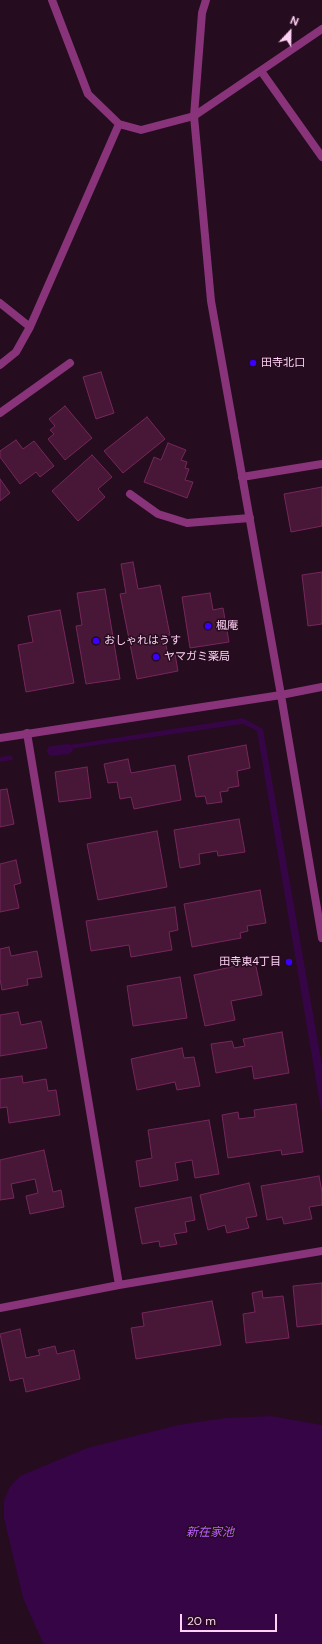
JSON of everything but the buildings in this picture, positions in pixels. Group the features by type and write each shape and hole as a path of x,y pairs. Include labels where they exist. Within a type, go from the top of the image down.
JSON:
{"street":[{"path":"52,0 88,94 119,124 141,130 194,116 322,29"},
{"path":"206,0 202,13 194,116 211,301 281,695 322,938"},
{"path":"261,71 322,158"},
{"path":"0,365 16,352 30,328 119,124"},
{"path":"0,303 30,328"},
{"path":"0,413 70,362"},
{"path":"242,477 322,464"},
{"path":"130,494 158,514 187,523 250,518"},
{"path":"0,738 281,695 322,687"},
{"path":"27,733 119,1285"},
{"path":"0,1308 119,1285 322,1251"}],"water":[{"path":"243,718 263,729 322,1065 322,1116 257,731 243,724 56,751 56,747"},
{"path":"12,755 13,760 0,762 0,757"},
{"name":"新在家池","path":"271,1416 322,1425 322,1644 43,1643 23,1598 4,1518 4,1501 9,1488 20,1476 87,1448 178,1425 225,1418"}],"waterway":[{"path":"52,751 68,749"}],"place":[{"name":"田寺北口","path":"253,363"},
{"name":"楓庵","path":"208,626"},
{"name":"おしゃれはうす","path":"96,641"},
{"name":"ヤマガミ薬局","path":"156,657"},
{"name":"田寺東4丁目","path":"289,962"}]}
